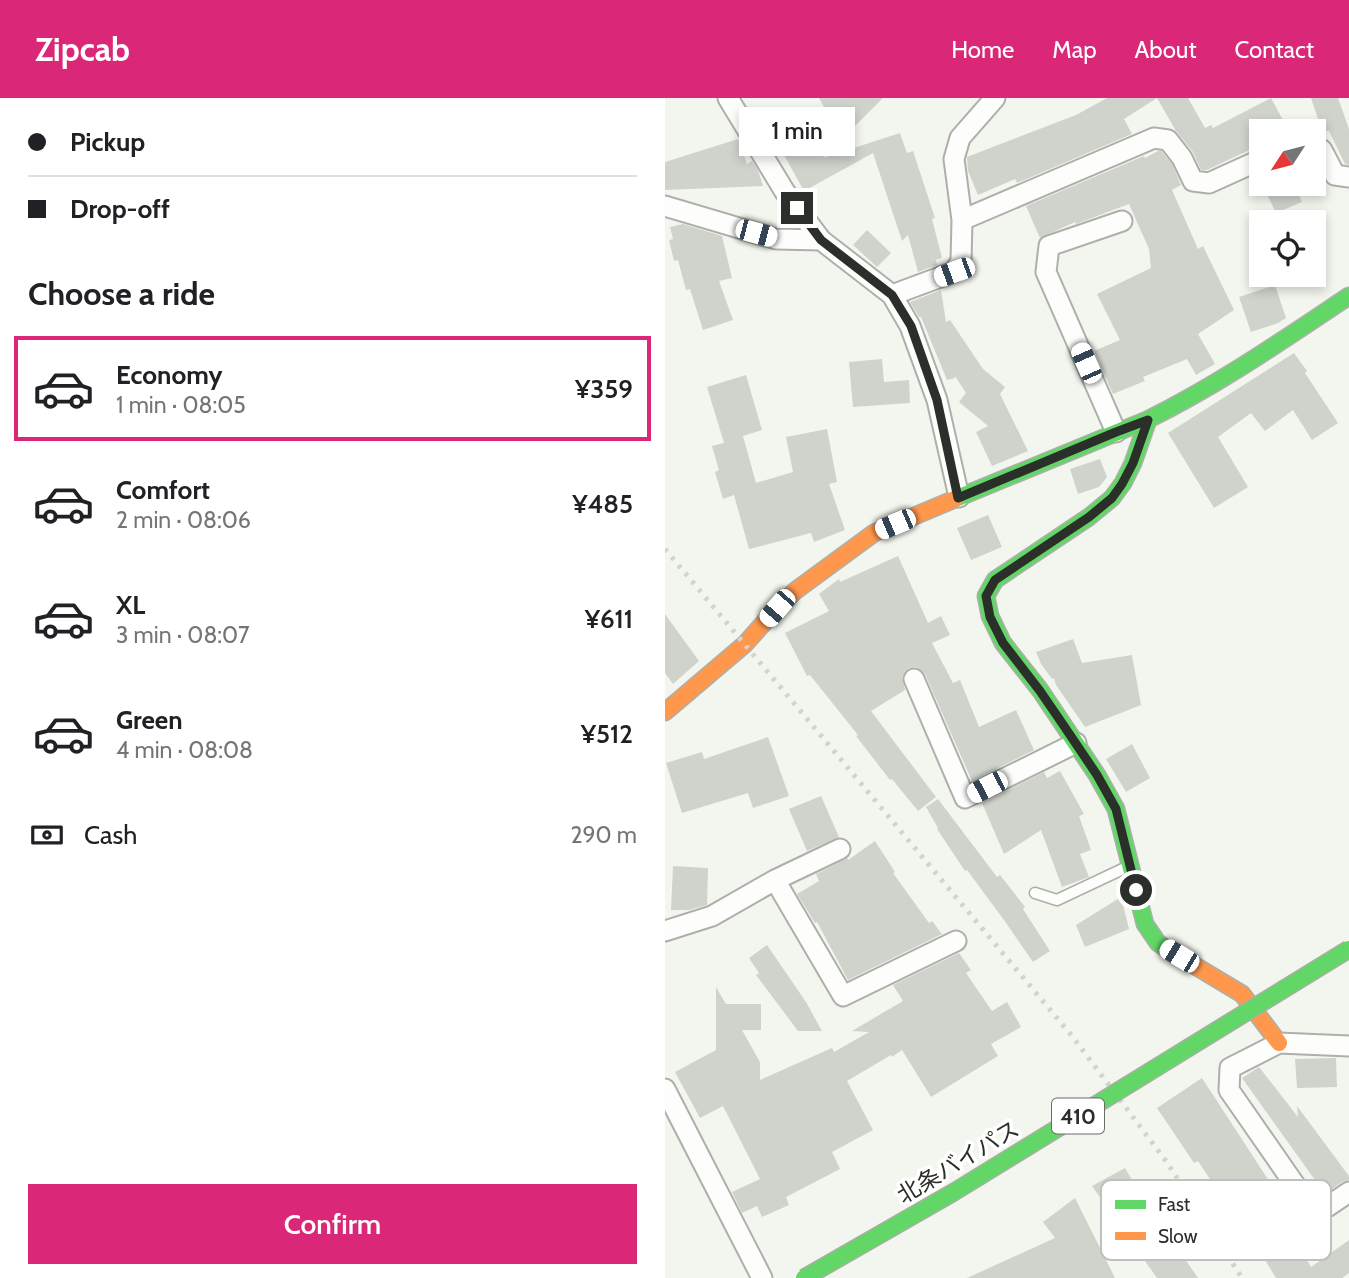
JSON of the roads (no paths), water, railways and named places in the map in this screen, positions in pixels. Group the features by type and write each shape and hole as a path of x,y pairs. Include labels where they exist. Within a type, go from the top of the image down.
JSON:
{"main road":[{"path":"665,712 745,644 795,592 874,533 1148,420 1199,393 1349,296"},
{"path":"1148,420 1133,463 1112,498 1089,517 995,580 986,596 990,617 1003,643 1076,743 1116,809 1145,924 1158,943 1243,995 1279,1043"},
{"name":"北条バイパス","path":"804,1278 954,1192 1349,949"}],"street":[{"path":"728,98 785,192 821,240 892,295 911,326 937,400 958,498"},
{"path":"892,295 954,272 961,261 962,220 954,159 960,138 995,98"},
{"path":"962,220 1154,138 1168,140 1182,158 1193,181 1209,183 1249,165"},
{"path":"1327,160 1335,175 1349,177"},
{"path":"665,206 776,239 821,240"},
{"path":"1116,432 1046,272 1049,246 1122,221"},
{"path":"914,679 965,798 1076,743"},
{"path":"665,932 712,916 775,880 840,849"},
{"path":"775,880 843,996 956,941"},
{"path":"1292,1180 1229,1090 1230,1068 1279,1043 1349,1046"},
{"path":"665,1089 762,1278"},
{"path":"1331,1204 1349,1192"}],"lane":[{"path":"1035,893 1057,900 1130,866"}],"railway":[{"path":"665,549 1072,1036 1178,1180"},
{"path":"1230,1260 1242,1278"}]}
